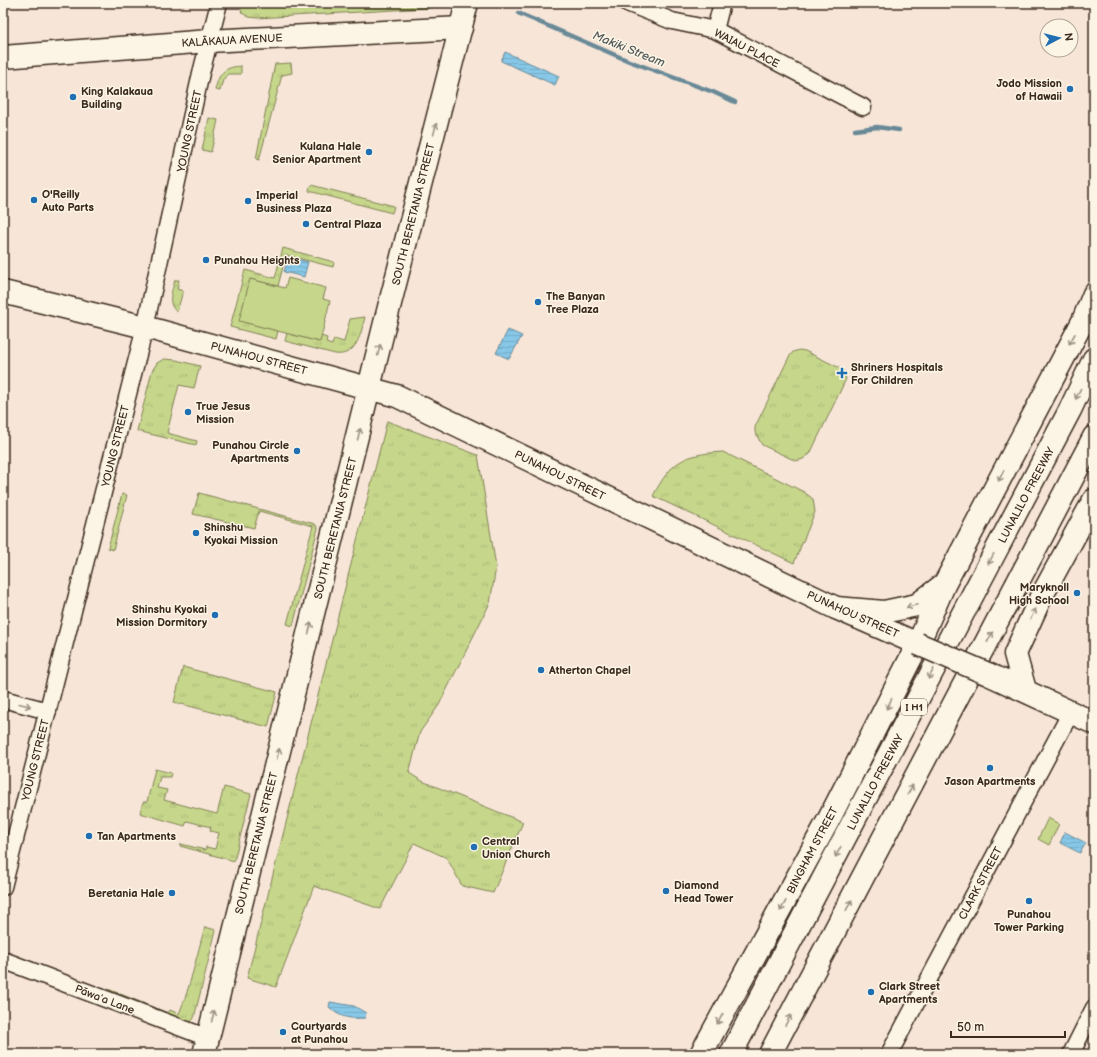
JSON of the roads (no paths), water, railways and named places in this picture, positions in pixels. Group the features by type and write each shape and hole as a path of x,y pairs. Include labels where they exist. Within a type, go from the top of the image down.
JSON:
{"main road":[{"name":"SOUTH BERETANIA STREET","path":"206,1046 386,319 467,3"},
{"name":"KALĀKAUA AVENUE","path":"3,57 209,41 461,28"},
{"name":"PUNAHOU STREET","path":"3,292 146,327 397,396 836,608 1024,690 1094,723"},
{"name":"BINGHAM STREET","path":"701,1054 821,833 918,644 944,584 1083,320 1094,294"},
{"name":"LUNALILO FREEWAY","path":"731,1054 1070,410 1094,359"},
{"path":"770,1054 1094,437"},
{"path":"1024,690 1015,654 1040,599 1094,500"},
{"path":"836,608 884,612 917,605 944,584"}],"street":[{"name":"YOUNG STREET","path":"3,887 146,327 209,41 220,3"},
{"name":"WAIAU PLACE","path":"627,3 672,21 715,30 863,107"},
{"path":"715,30 722,3"},
{"path":"3,699 48,711"},
{"name":"CLARK STREET","path":"889,1054 1071,712"},
{"name":"Pāwaʻa Lane","path":"3,960 206,1046"},
{"path":"1071,1054 1094,1008"}],"water":[{"path":"505,52 559,76 555,85 501,61"},
{"path":"288,257 308,262 304,277 284,272"},
{"path":"508,330 522,336 509,359 496,353"},
{"path":"1065,832 1086,843 1080,853 1060,843"},
{"path":"330,1002 354,1006 366,1013 365,1018 350,1018 341,1016 329,1007"}],"waterway":[{"name":"Makiki Stream","path":"518,13 629,61 713,92 735,102"},
{"name":"Makiki Stream","path":"855,130 877,127 899,130"}],"place":[{"name":"Jodo Mission of Hawaii","path":"1070,89"},
{"name":"King Kalakaua Building","path":"73,97"},
{"name":"Kulana Hale Senior Apartment","path":"369,152"},
{"name":"O'Reilly Auto Parts","path":"34,200"},
{"name":"Imperial Business Plaza","path":"248,201"},
{"name":"Central Plaza","path":"306,224"},
{"name":"Punahou Heights","path":"206,260"},
{"name":"The Banyan Tree Plaza","path":"538,302"},
{"name":"Shriners Hospitals For Children","path":"842,373"},
{"name":"True Jesus Mission","path":"188,412"},
{"name":"Punahou Circle Apartments","path":"297,451"},
{"name":"Shinshu Kyokai Mission","path":"196,533"},
{"name":"Maryknoll High School","path":"1077,593"},
{"name":"Shinshu Kyokai Mission Dormitory","path":"215,615"},
{"name":"Atherton Chapel","path":"541,670"},
{"name":"Jason Apartments","path":"990,768"},
{"name":"Tan Apartments","path":"89,836"},
{"name":"Central Union Church","path":"474,847"},
{"name":"Diamond Head Tower","path":"666,891"},
{"name":"Beretania Hale","path":"172,893"},
{"name":"Punahou Tower Parking","path":"1029,901"},
{"name":"Clark Street Apartments","path":"871,992"},
{"name":"Courtyards at Punahou","path":"283,1032"}]}
